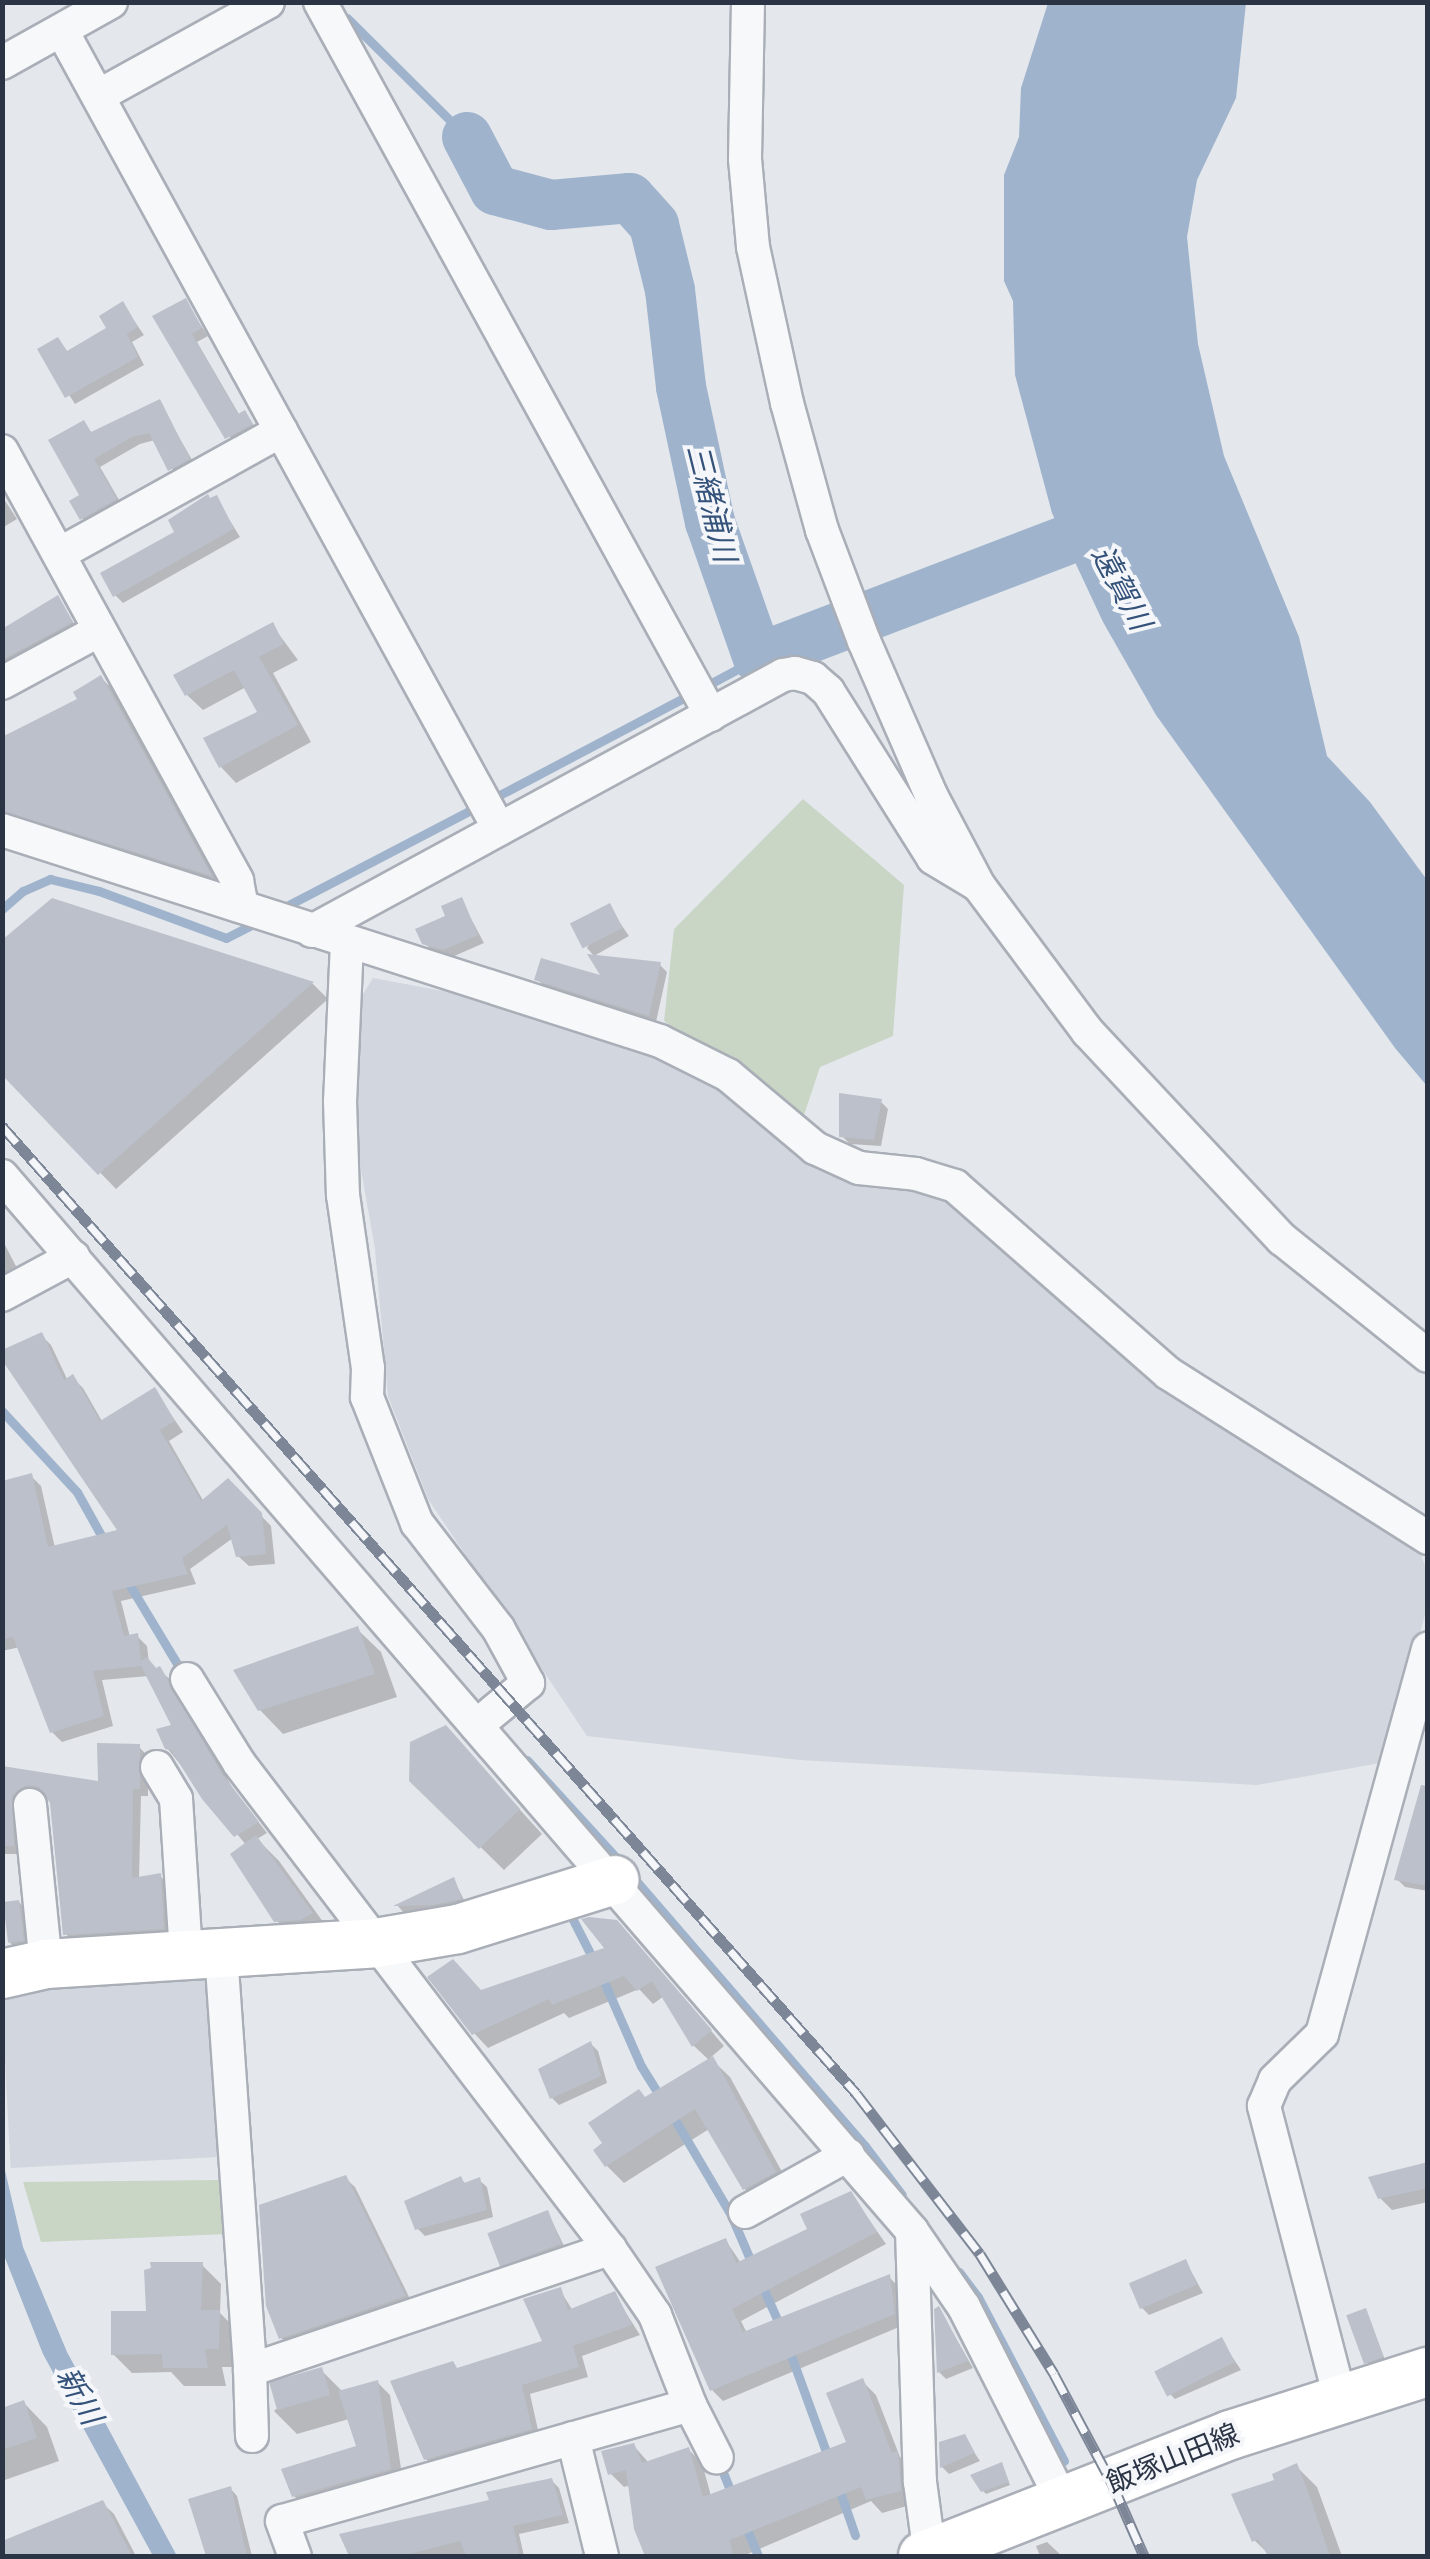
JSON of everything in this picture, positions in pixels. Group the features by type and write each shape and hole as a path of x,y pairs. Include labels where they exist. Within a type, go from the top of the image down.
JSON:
{"street":[{"path":"2,63 60,21 111,2"},
{"path":"98,96 268,2"},
{"path":"320,2 711,715"},
{"path":"748,2 745,159 753,247 787,403 822,530 899,729 979,886 1088,1032 1282,1239 1428,1356"},
{"path":"60,21 499,830"},
{"path":"58,554 282,431"},
{"path":"2,451 237,880 242,907"},
{"path":"2,683 100,630"},
{"path":"312,930 783,676 813,678 828,691 933,858 979,886"},
{"path":"2,830 660,1041 728,1075 815,1148 859,1168 916,1174 955,1186 1168,1372 1428,1538"},
{"path":"347,942 340,1101 343,1195 368,1368 366,1397 417,1523 498,1628 528,1683 484,1720"},
{"path":"2,1176 484,1720 614,1880 912,2231 964,2307 1064,2502"},
{"path":"2,1294 73,1257"},
{"path":"1340,2398 1264,2106 1275,2080 1322,2034 1428,1648"},
{"path":"186,1679 240,1763 610,2249 655,2315 690,2404 717,2458"},
{"path":"158,1767 176,1799 204,1954 250,2370 252,2436"},
{"path":"30,1805 24,1969 376,1943 458,1929 614,1880"},
{"path":"745,2212 848,2156"},
{"path":"912,2231 920,2482 927,2556"},
{"path":"250,2370 610,2249"},
{"name":"飯塚山田線","path":"927,2556 1230,2435 1428,2372"},
{"path":"294,2556 282,2521 690,2404"},
{"path":"574,2438 602,2556"}],"shaded area":[{"path":"373,978 470,996 665,1057 723,1083 833,1171 955,1202 1095,1322 1167,1393 1420,1552 1427,1572 1427,1607 1386,1762 1257,1785 800,1760 587,1736 428,1499 388,1396 375,1249 356,1141 360,999"},
{"path":"214,1979 223,2157 11,2168 2,1990"}],"green space":[{"path":"803,799 904,885 893,1036 820,1067 803,1118 664,1021 674,929"},
{"path":"220,2180 227,2234 41,2242 23,2182"}],"water":[{"name":"遠賀川","path":"1048,3 1246,3 1236,98 1197,180 1187,237 1198,344 1224,456 1299,637 1327,756 1370,802 1427,880 1427,1086 1395,1048 1156,715 1103,622 1052,513 1015,375 1013,301 1004,281 1004,175 1019,137 1021,88"},
{"name":"新川","path":"3,2162 23,2247 67,2352 177,2556 153,2556 43,2354 3,2253"}],"building":[{"path":"186,298 202,328 192,334 238,414 245,410 253,424 225,439 152,316"},
{"path":"123,301 138,327 127,334 138,357 65,398 37,349 58,337 67,351 106,328 99,316"},
{"path":"160,399 190,459 168,471 149,433 132,437 94,459 117,499 80,520 69,501 79,495 48,440 84,420 91,432"},
{"path":"208,494 210,498 217,495 234,529 113,597 100,573 174,532 168,520"},
{"path":"58,595 73,622 2,660 2,629"},
{"path":"273,622 284,644 259,657 298,725 219,768 203,738 257,712 234,670 185,696 173,675"},
{"path":"101,675 212,876 2,811 2,737 77,699 73,692"},
{"path":"462,897 478,935 443,950 422,944 415,929 445,916 441,906"},
{"path":"52,898 314,982 98,1175 2,1075 2,940"},
{"path":"610,903 623,928 583,948 570,923"},
{"path":"587,954 661,962 649,1016 534,980 541,958 600,975"},
{"path":"839,1093 882,1099 874,1140 839,1137"},
{"path":"42,1332 64,1380 73,1374 100,1421 155,1387 175,1421 160,1430 201,1501 228,1478 262,1513 266,1554 236,1557 227,1525 182,1558 188,1574 112,1591 124,1636 138,1633 141,1661 147,1657 156,1668 160,1666 222,1774 259,1822 234,1837 202,1799 171,1750 165,1749 156,1729 171,1725 141,1666 93,1671 104,1716 50,1733 13,1637 2,1639 2,1481 32,1473 48,1547 117,1530 2,1360 2,1350"},
{"path":"358,1626 375,1674 258,1711 233,1670"},
{"path":"446,1725 520,1809 479,1849 409,1781 410,1742"},
{"path":"97,1743 140,1744 140,1789 133,1789 132,1878 161,1873 164,1929 63,1935 50,1803 39,1787 27,1785 12,1796 14,1846 2,1846 2,1766 98,1781"},
{"path":"1421,1785 1428,1786 1428,1886 1394,1880"},
{"path":"256,1835 313,1913 300,1920 274,1922 230,1854"},
{"path":"454,1877 462,1899 433,1905 393,1906"},
{"path":"19,1900 24,1941 8,1943 3,1902"},
{"path":"581,1919 617,1920 712,2030 692,2047 652,1981 637,1991 624,1976 552,2005 549,1999 472,2035 427,1977 453,1959 481,1990 604,1948"},
{"path":"591,2041 601,2076 550,2099 538,2069"},
{"path":"713,2056 776,2172 743,2190 695,2109 605,2167 593,2150 602,2143 588,2123 639,2089 645,2097"},
{"path":"1428,2162 1428,2188 1378,2199 1368,2177"},
{"path":"346,2175 406,2296 279,2339 266,2306 259,2205"},
{"path":"461,2176 464,2183 480,2177 487,2210 415,2230 404,2201"},
{"path":"851,2191 877,2232 732,2309 743,2332 890,2274 895,2314 710,2391 655,2267 726,2238 736,2263 807,2229 800,2214"},
{"path":"548,2210 561,2244 500,2267 487,2233"},
{"path":"1186,2259 1197,2285 1140,2309 1129,2283"},
{"path":"150,2262 203,2262 201,2310 220,2310 219,2349 205,2349 208,2368 163,2368 162,2354 111,2355 111,2311 146,2311 144,2270 151,2268"},
{"path":"561,2287 568,2310 615,2291 632,2325 573,2346 579,2367 522,2385 532,2429 424,2460 390,2381 453,2361 457,2368 542,2341 523,2299"},
{"path":"939,2306 968,2361 937,2373 934,2309"},
{"path":"1366,2308 1384,2357 1364,2364 1346,2315"},
{"path":"1222,2337 1235,2362 1167,2396 1154,2372"},
{"path":"322,2367 330,2395 277,2410 269,2382"},
{"path":"863,2378 892,2453 898,2451 901,2491 866,2500 861,2487 730,2540 733,2556 645,2556 634,2529 626,2470 608,2475 601,2451 634,2443 642,2463 689,2447 703,2497 846,2442 826,2393"},
{"path":"378,2380 391,2469 292,2497 281,2469 356,2446 338,2391"},
{"path":"24,2400 37,2438 2,2450 2,2408"},
{"path":"965,2434 975,2453 940,2468 939,2442"},
{"path":"1002,2462 1009,2482 981,2492 970,2475"},
{"path":"1297,2463 1330,2556 1268,2556 1258,2539 1252,2542 1231,2494 1274,2480 1272,2474"},
{"path":"552,2478 563,2515 513,2526 520,2556 466,2556 460,2541 402,2556 349,2556 339,2534 489,2500 486,2492"},
{"path":"231,2486 247,2556 206,2556 188,2499"},
{"path":"103,2500 132,2556 2,2556 2,2541"}],"waterway":[{"path":"347,18 467,137"},
{"name":"三緒浦川","path":"467,137 495,190 551,205 630,198 654,225 670,290 681,387 710,522 758,658 1091,531"},
{"path":"704,687 758,658"},
{"path":"492,799 691,694"},
{"path":"279,910 479,806"},
{"path":"2,909 23,891 50,879 99,891 226,938 257,922"},
{"path":"2,1411 77,1492 106,1544"},
{"path":"126,1579 182,1672"},
{"path":"527,1760 621,1863"},
{"path":"631,1875 865,2146 902,2195"},
{"path":"567,1908 594,1961"},
{"path":"601,1975 641,2066 662,2100"},
{"path":"671,2113 731,2215 753,2266"},
{"path":"959,2272 978,2297 1064,2461"},
{"path":"760,2281 780,2326"},
{"path":"789,2350 828,2457"},
{"path":"720,2465 733,2497"},
{"path":"838,2486 855,2535"},
{"path":"745,2525 758,2556"}],"railway":[{"path":"2,1126 856,2093 980,2254 1054,2374 1112,2483 1144,2556"}]}
